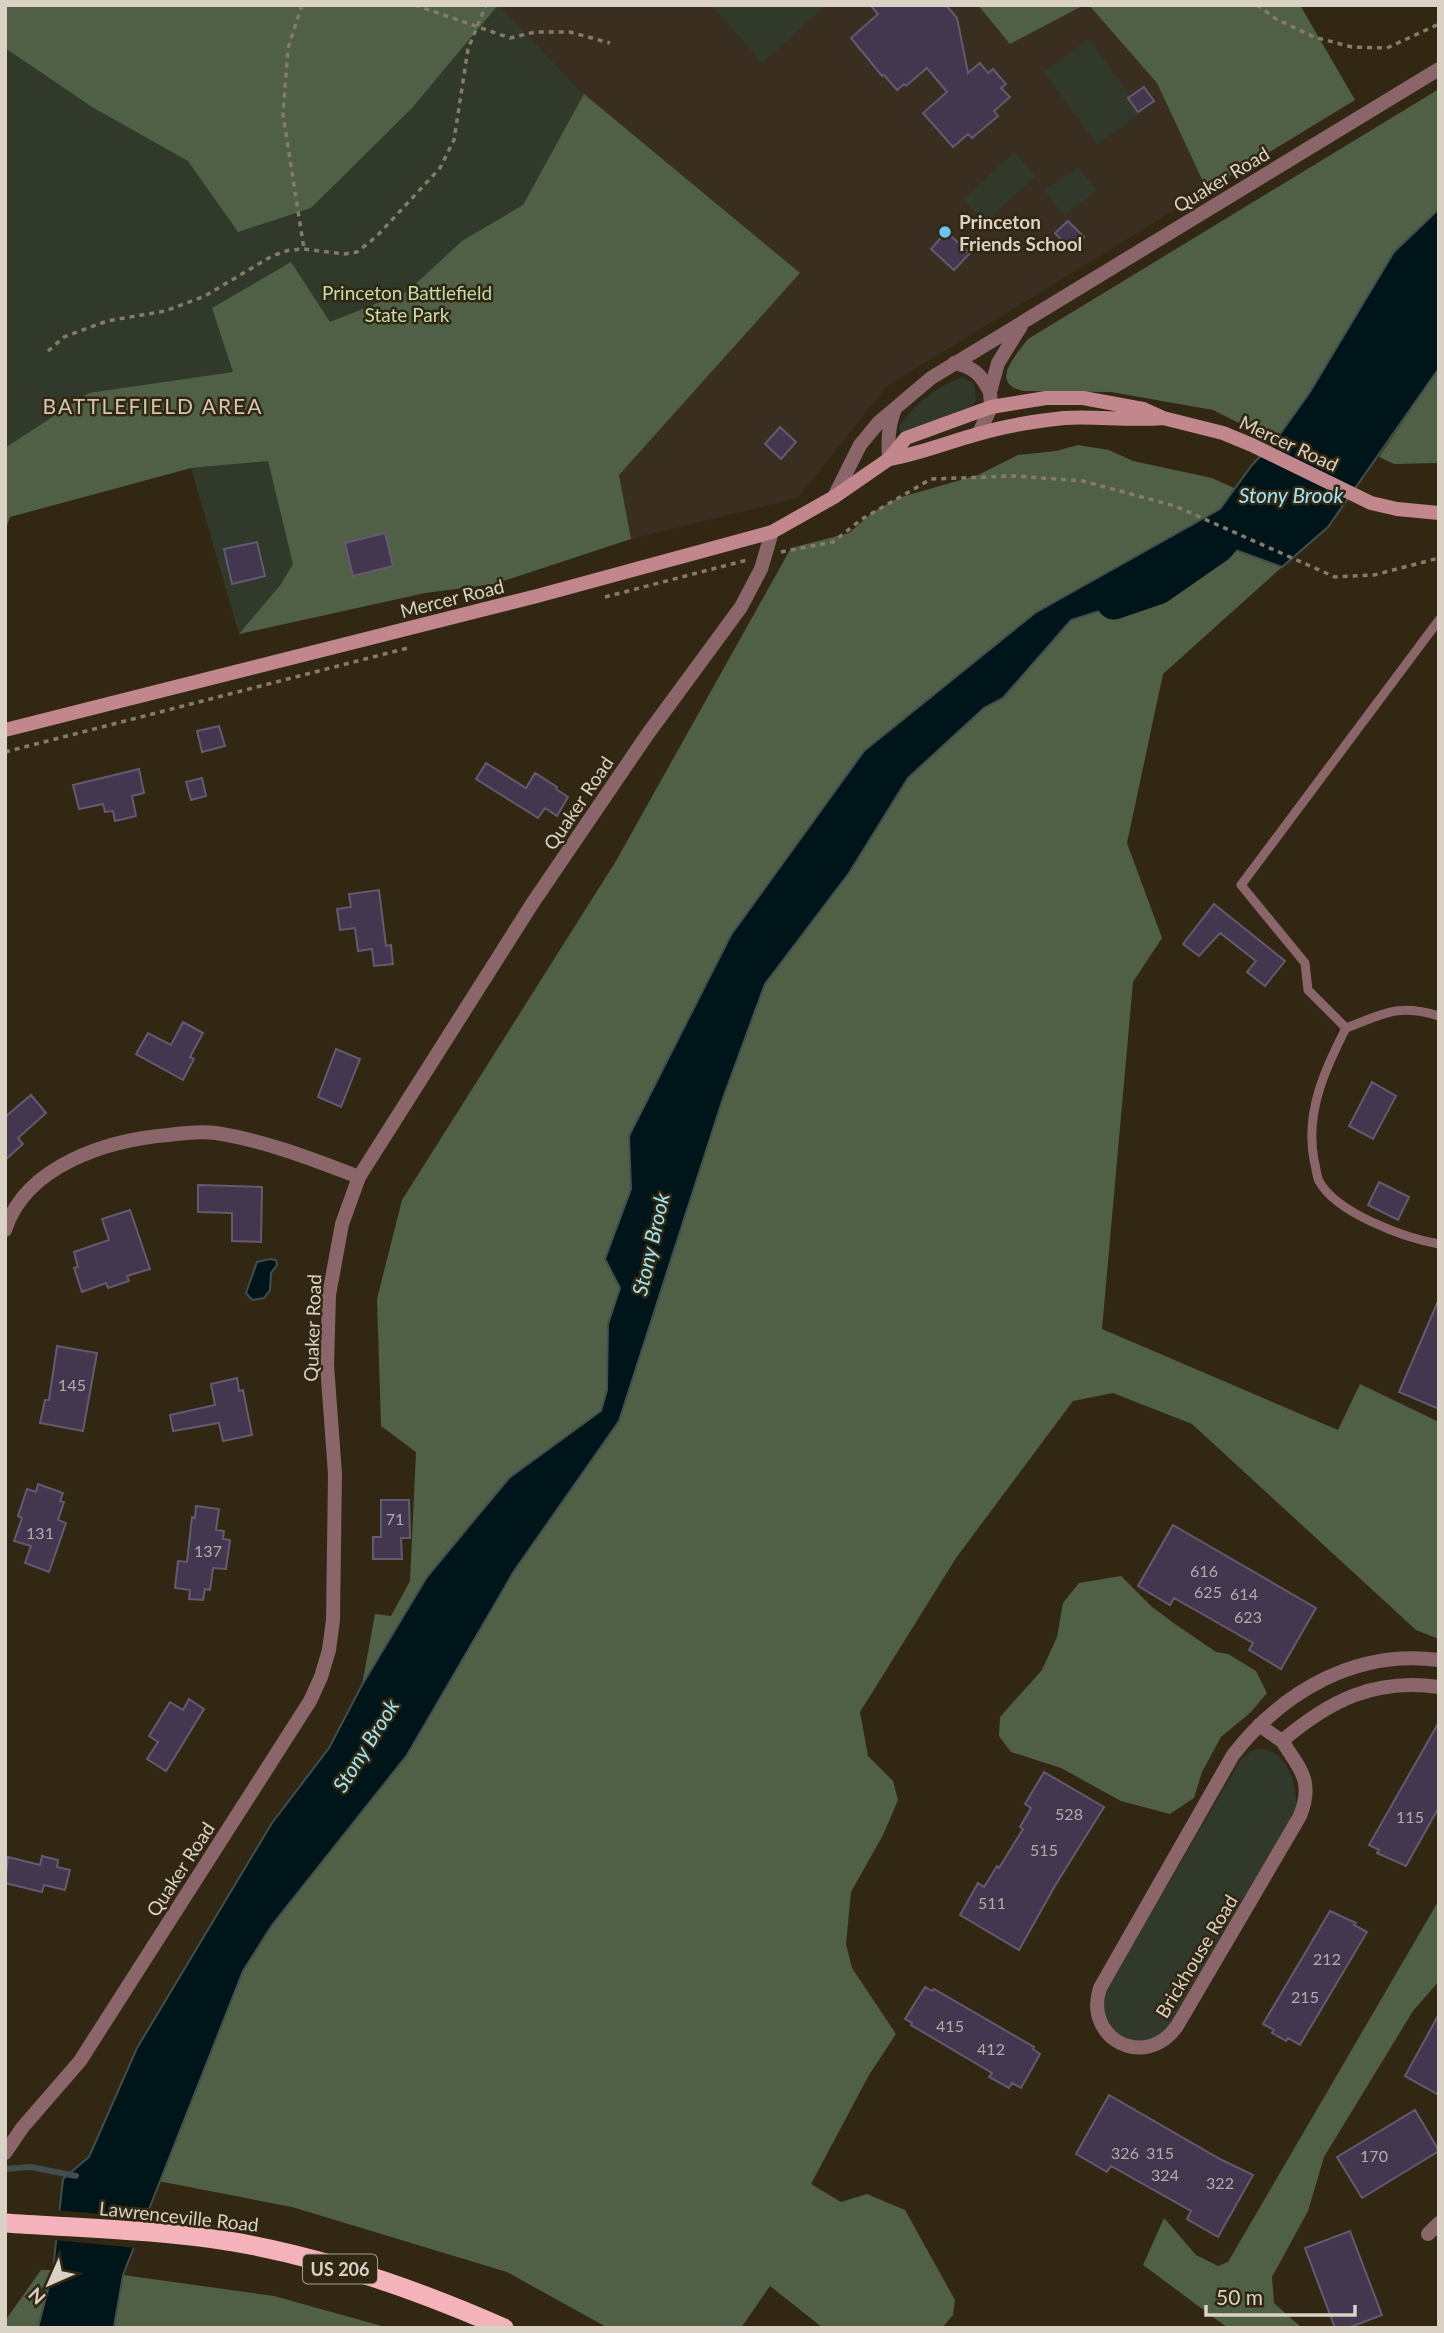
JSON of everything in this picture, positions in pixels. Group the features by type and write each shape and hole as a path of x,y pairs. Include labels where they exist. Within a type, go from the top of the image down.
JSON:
{"highway":[{"name":"Lawrenceville Road","path":"5,2223 173,2235 233,2242 284,2252 372,2278 503,2328"}],"main road":[{"name":"Mercer Road","path":"5,730 537,596 772,532 834,497 889,459 906,438 991,407 1046,398 1083,398 1143,409 1163,418 1223,433 1252,444 1356,497 1397,509 1439,513"},
{"name":"Mercer Road","path":"889,459 912,455 979,433 1064,418 1163,418"}],"street":[{"name":"Quaker Road","path":"834,497 860,445 879,422 909,395 954,363 1439,69"},
{"name":"Quaker Road","path":"979,433 991,407 990,391 998,363 1024,321"},
{"path":"954,363 978,372 990,391"},
{"path":"889,459 889,429 895,408"},
{"name":"Quaker Road","path":"6,2151 80,2061 310,1702 321,1676 329,1650 332,1620 335,1474 327,1365 330,1295 342,1223 359,1177 532,904 647,736 741,607 761,569 772,532"},
{"path":"5,1230 18,1204 54,1170 81,1155 110,1144 144,1137 184,1133 225,1135 288,1150 359,1177"},
{"name":"Brickhouse Road","path":"1259,1725 1282,1741 1306,1784 1307,1797 1300,1816 1170,2036 1150,2048 1138,2049 1119,2042 1100,2023 1096,2001 1100,1988 1233,1755 1259,1725 1298,1694 1321,1680 1370,1662 1401,1658 1439,1660"},
{"path":"1370,1662 1376,1688"},
{"path":"1282,1741 1318,1712 1340,1700 1376,1688 1397,1685 1439,1687"}],"lane":[{"path":"1346,1028 1308,990 1305,963 1241,885 1439,620"},
{"path":"1439,1017 1410,1009 1395,1010 1371,1016 1346,1028 1316,1095 1312,1150 1318,1179 1329,1194 1371,1222 1410,1238 1439,1244"}],"path":[{"path":"302,5 288,48 283,115 304,249"},
{"path":"415,5 510,38 535,32 570,32 610,43"},
{"path":"48,351 64,337 107,321 165,311 205,296 272,256 289,250 344,254 357,252 377,236 440,168 454,139 468,49 486,5"},
{"path":"1257,5 1276,19 1314,37 1352,47 1387,48 1439,24"},
{"path":"1175,506 1335,577 1374,575 1439,558"}],"shaded area":[{"name":"Princeton Friends School","path":"1232,5 1355,100 887,386 798,498 631,539 619,475 800,273 584,94 498,6"}],"green space":[{"name":"Princeton Battlefield State Park","path":"5,5 498,5 584,94 800,273 619,475 631,539 494,584 425,593 239,634 191,468 10,517 5,531"},
{"path":"5,5 498,5 412,108 311,208 238,232 188,161 92,107 5,48"},
{"path":"710,5 826,5 763,63"},
{"path":"978,5 1084,5 1010,44"},
{"path":"1089,5 1300,5 1355,100 1207,190 1157,83"},
{"path":"1089,39 1142,112 1097,145 1044,72"},
{"path":"1439,89 1439,209 1394,252 1310,392 1275,441 1213,410 1111,392 1024,391 1008,382 1008,368 1028,339"},
{"path":"584,94 800,273 619,475 631,539 494,584 425,593 239,634 281,584 293,564 268,461 191,468 10,517 5,531 5,448 89,393 233,372 212,308 291,262 330,322 408,291 462,241 523,205"},
{"path":"1014,152 1036,176 985,223 963,200"},
{"path":"1078,167 1097,190 1064,216 1044,190"},
{"path":"1439,368 1439,463 1394,464 1379,457"},
{"path":"962,377 974,383 976,400 972,406 901,435 899,427 918,404 935,391"},
{"path":"1078,445 1109,450 1133,461 1212,478 1234,488 1220,509 1035,613 967,668 629,1136 631,1189 605,1259 620,1288 608,1324 607,1390 601,1411 509,1478 427,1577 362,1685 375,1614 391,1616 410,1581 416,1452 381,1426 377,1299 402,1200 616,861 791,548 849,533 873,512 898,498 978,475 1018,455 1056,451"},
{"path":"1217,546 1282,567 1163,674 1127,843 1162,938 1133,982 1102,1329 1338,1430 1360,1384 1439,1422 1439,1639 1416,1630 1192,1424 1113,1393 1073,1401 956,1558 860,1712 868,1756 893,1781 898,1800 883,1835 851,1892 846,1944 852,1968 896,2034 869,2075 811,2184 841,2202 867,2194 905,2210 955,2300 953,2315 942,2328 823,2328 770,2286 741,2328 608,2328 507,2272 292,2207 158,2181 243,1971 272,1925 407,1755 514,1571 619,1421 723,1098 765,984 849,873 908,778 984,708 1003,698 1071,620 1146,596"},
{"path":"1121,1576 1152,1607 1175,1624 1216,1652 1228,1654 1256,1671 1267,1693 1251,1712 1221,1737 1202,1772 1194,1798 1170,1814 1121,1801 1061,1768 1011,1752 999,1736 1000,1717 1042,1670 1057,1637 1063,1603 1079,1583"},
{"path":"1256,1749 1275,1754 1288,1769 1295,1789 1296,1809 1165,2032 1158,2038 1131,2042 1116,2032 1108,2022 1104,2010 1105,1992 1238,1764 1243,1757"},
{"path":"1439,1900 1439,1981 1413,2011 1324,2157 1308,2211 1272,2277 1274,2303 1302,2328 1228,2328 1143,2265 1164,2218 1196,2255 1218,2266 1228,2262"},
{"path":"41,2270 53,2270 38,2328 5,2328 5,2321"},
{"path":"123,2275 274,2296 389,2328 114,2328"}],"water":[{"name":"Stony Brook","path":"1439,209 1439,368 1328,527 1282,567 1217,546 1146,596 1071,620 1003,698 984,708 908,778 849,873 765,984 723,1098 619,1421 514,1571 407,1755 272,1925 243,1971 123,2275 114,2327 38,2328 53,2270 63,2179 89,2157 137,2048 272,1823 329,1748 362,1685 427,1577 509,1478 601,1411 607,1390 608,1324 620,1288 605,1259 631,1189 629,1136 731,935 864,751 1035,613 1220,509 1252,465 1275,441 1310,392 1394,252"},
{"path":"276,1260 277,1265 271,1273 270,1290 264,1298 252,1300 246,1293 257,1262"}],"pier":[{"path":"56,2210 148,2218 137,2248 53,2240"}],"building":[{"path":"870,5 946,5 957,18 968,73 980,63 988,73 993,69 1006,84 1001,88 1010,97 994,111 998,116 972,138 968,134 953,147 923,113 947,92 927,68 897,90 851,38 878,14"},
{"path":"1144,87 1154,101 1138,112 1128,98"},
{"path":"1068,221 1084,237 1071,250 1055,233"},
{"path":"946,232 970,253 954,270 931,249"},
{"path":"780,427 796,442 781,459 765,444"},
{"path":"385,533 393,566 353,576 345,543"},
{"path":"257,542 265,576 232,584 224,549"},
{"path":"219,726 225,746 202,752 197,731"},
{"path":"486,763 526,788 535,773 568,797 557,816 545,808 538,818 476,779"},
{"path":"139,769 144,793 132,796 136,816 115,821 113,811 105,812 103,804 79,809 73,785"},
{"path":"202,778 206,796 191,800 186,782"},
{"path":"379,890 386,946 391,945 393,964 374,966 372,949 358,951 355,928 340,930 337,909 351,907 349,894"},
{"path":"1214,904 1285,961 1265,986 1247,972 1256,961 1220,933 1199,956 1183,944"},
{"path":"183,1022 203,1033 190,1057 194,1059 183,1080 136,1054 148,1033 171,1045"},
{"path":"336,1049 360,1059 341,1107 318,1097"},
{"path":"1372,1082 1396,1096 1373,1139 1349,1126"},
{"path":"31,1095 46,1113 18,1138 23,1144 5,1160 5,1117"},
{"path":"1379,1182 1409,1197 1398,1220 1368,1205"},
{"path":"198,1185 262,1187 261,1242 232,1241 232,1213 198,1212"},
{"path":"130,1210 150,1269 127,1276 129,1281 108,1288 106,1283 82,1292 74,1268 78,1267 74,1252 109,1240 102,1219"},
{"path":"1439,1299 1439,1409 1399,1392"},
{"path":"57,1346 97,1353 83,1431 40,1423 45,1400 49,1400"},
{"path":"237,1378 239,1391 243,1390 252,1435 223,1441 219,1423 173,1431 170,1415 215,1405 211,1384"},
{"path":"38,1484 63,1493 60,1501 64,1502 58,1520 66,1523 49,1572 25,1563 31,1546 14,1541 22,1518 18,1516 27,1489 36,1492"},
{"path":"381,1500 409,1500 410,1538 401,1538 402,1559 373,1559 373,1537 381,1537"},
{"path":"196,1506 219,1509 216,1530 224,1531 223,1539 230,1540 226,1569 213,1568 210,1590 205,1589 203,1600 189,1599 190,1590 175,1588 178,1561 187,1562 192,1517 195,1518"},
{"path":"1173,1525 1316,1608 1281,1669 1249,1650 1253,1643 1174,1598 1170,1605 1138,1586"},
{"path":"189,1699 204,1709 166,1771 147,1759 158,1742 149,1736 170,1702 183,1710"},
{"path":"1439,1722 1439,1807 1406,1866 1377,1853 1379,1850 1369,1845"},
{"path":"1044,1772 1104,1807 1019,1950 960,1915 978,1883 984,1887 1023,1829 1020,1827 1031,1808 1025,1804"},
{"path":"42,1856 58,1860 57,1867 70,1870 65,1890 44,1885 42,1892 5,1883 8,1857 40,1865"},
{"path":"1330,1911 1356,1923 1354,1925 1367,1932 1300,2045 1288,2038 1286,2041 1263,2024"},
{"path":"925,1987 932,1991 934,1989 1034,2047 1040,2054 1021,2088 1012,2083 1009,2088 989,2077 992,2073 905,2019"},
{"path":"1439,2014 1439,2095 1405,2076"},
{"path":"1109,2095 1253,2175 1218,2237 1187,2219 1191,2211 1111,2166 1107,2172 1076,2154"},
{"path":"1415,2110 1439,2151 1362,2198 1337,2157"},
{"path":"1350,2231 1382,2315 1348,2328 1335,2328 1305,2248"}],"waterway":[{"name":"Stony Brook","path":"1114,602 1158,587 1217,546 1242,516"},
{"path":"5,2169 31,2167 76,2176"}],"place":[{"name":"Princeton Friends School","path":"945,232"}],"district":[{"name":"BATTLEFIELD AREA","path":"153,405"}]}
